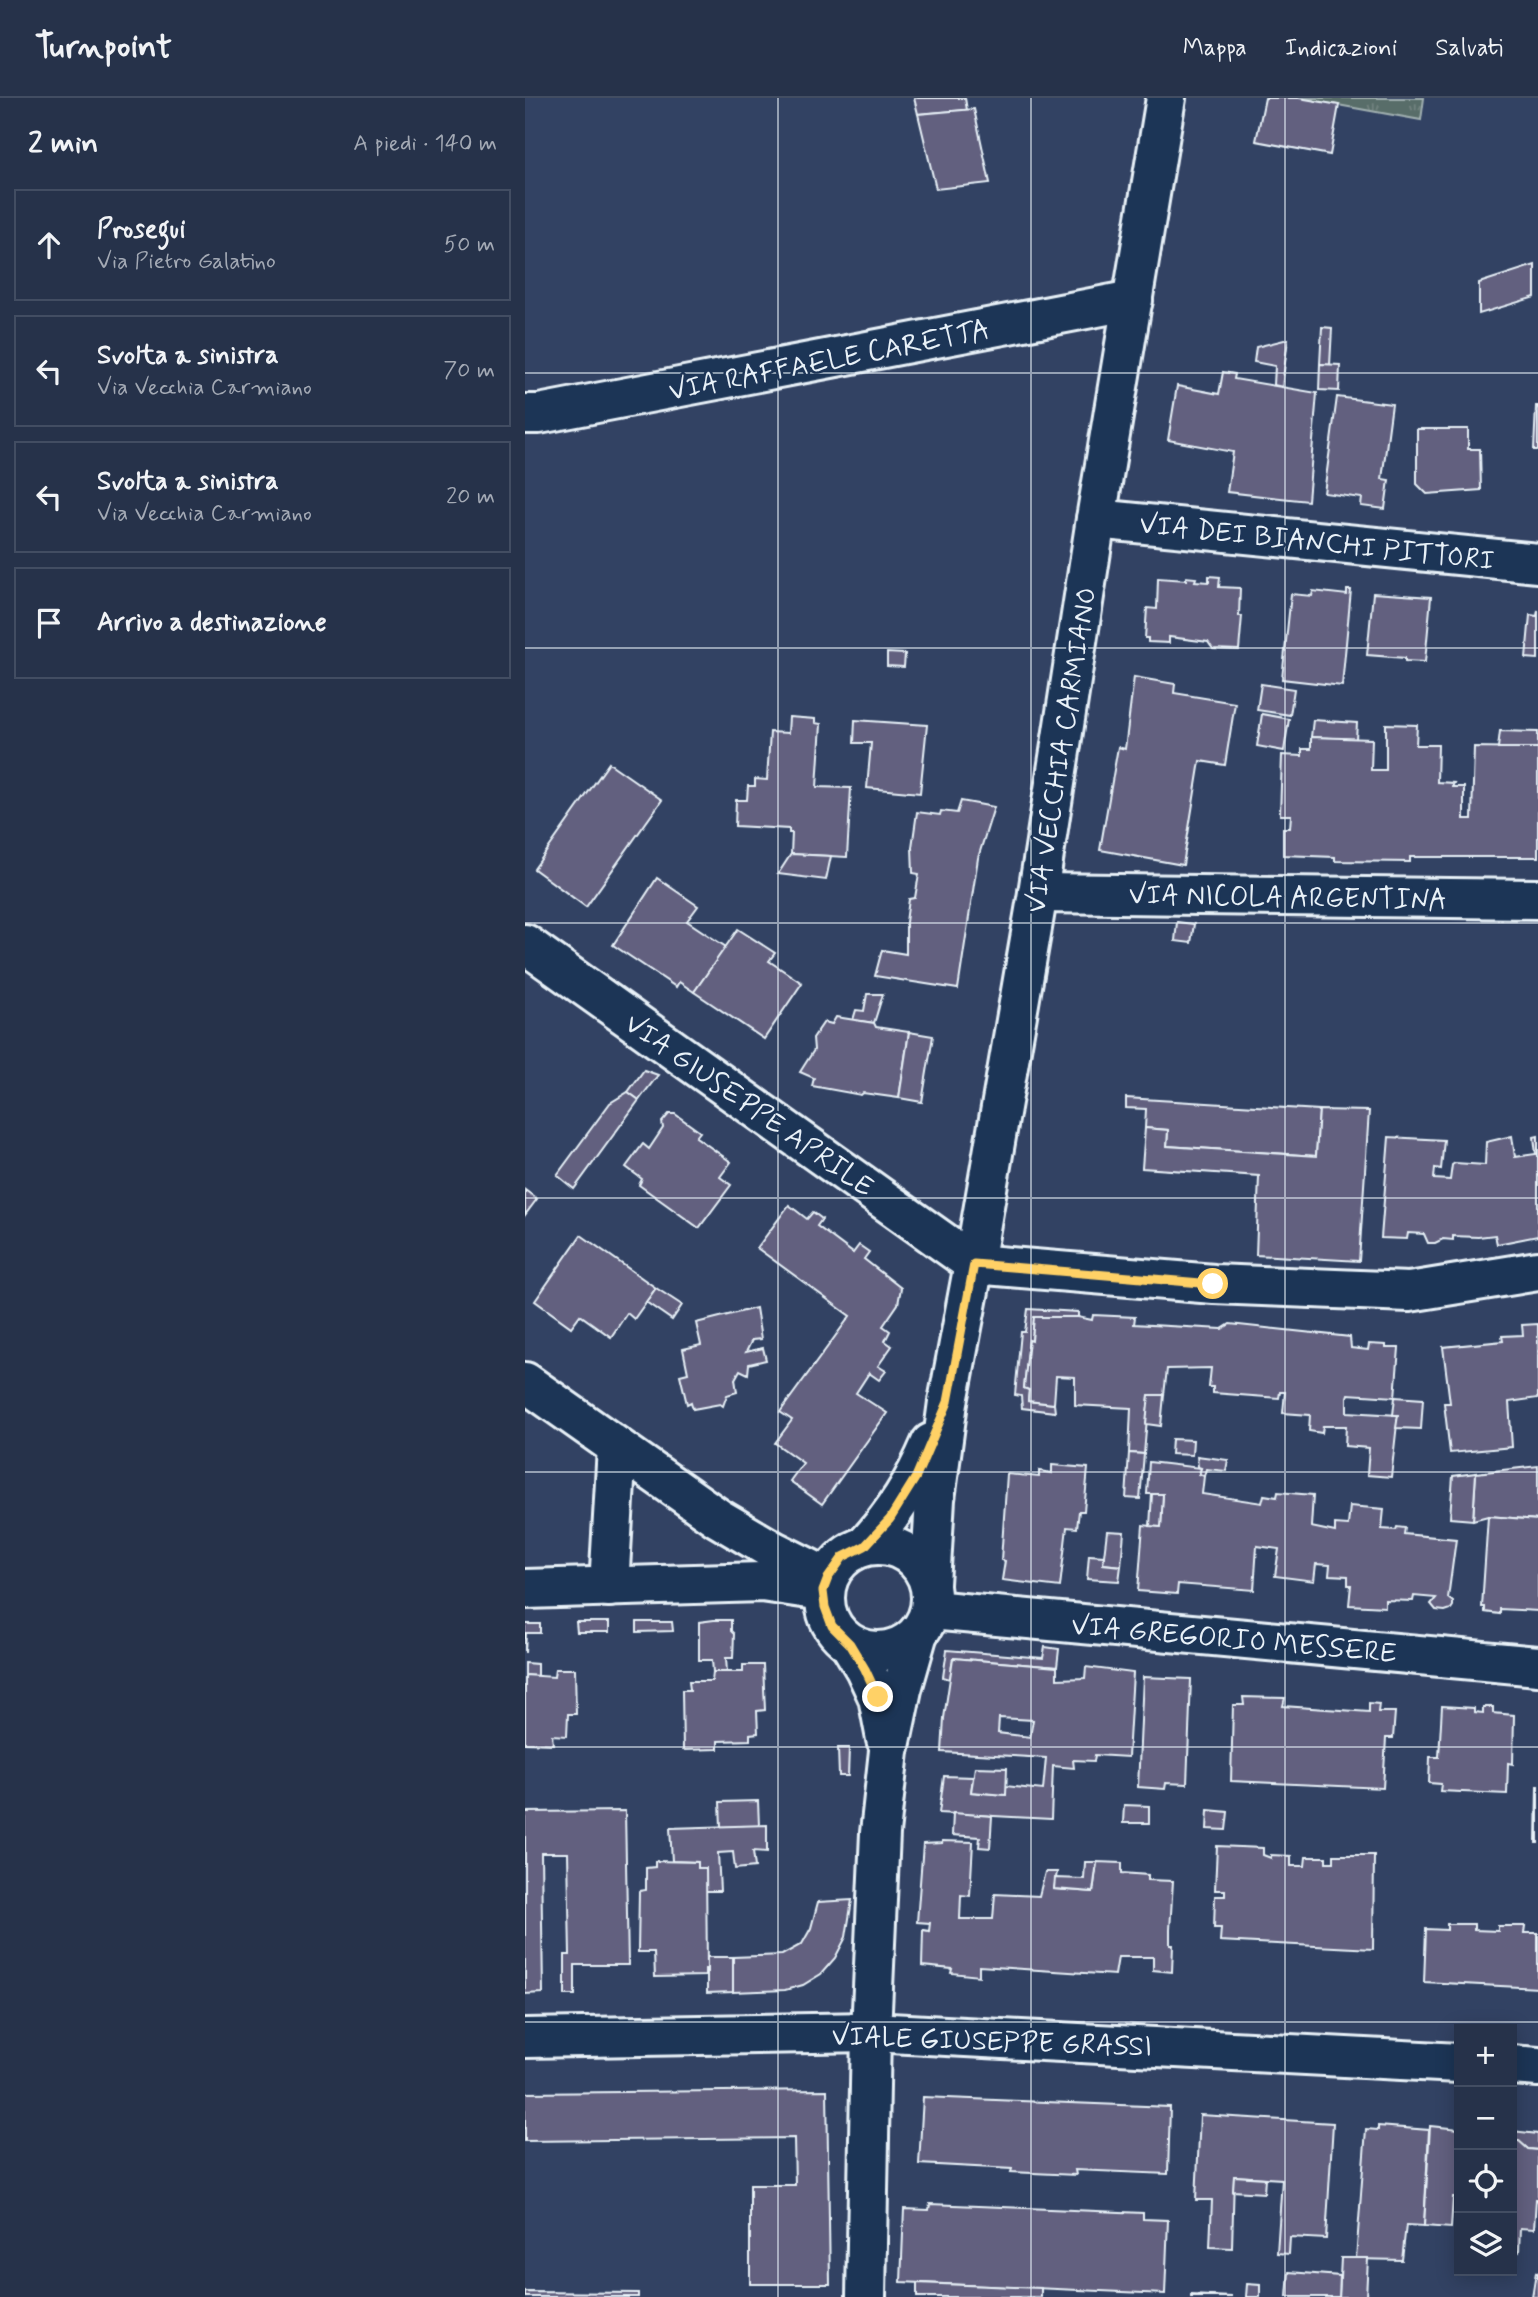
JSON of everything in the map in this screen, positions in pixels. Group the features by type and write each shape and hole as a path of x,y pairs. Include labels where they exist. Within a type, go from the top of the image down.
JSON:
{"street":[{"name":"VIA VECCHIA CARMIANO","path":"866,2297 871,2032 880,1833 889,1751 902,1689 926,1609 935,1499 948,1402 1038,893 1096,519 1166,98"},
{"name":"VIA RAFFAELE CARETTA","path":"530,411 1133,300"},
{"name":"VIA DEI BIANCHI PITTORI","path":"1096,519 1538,563"},
{"name":"VIA NICOLA ARGENTINA","path":"1038,893 1538,899"},
{"name":"VIA GIUSEPPE APRILE","path":"525,944 974,1264"},
{"path":"974,1264 1213,1284 1409,1292 1538,1271"},
{"path":"525,1382 718,1518 826,1584"},
{"name":"VIA VECCHIA CARMIANO","path":"889,1751 878,1697 850,1644 832,1626 825,1607 826,1584 843,1557 865,1546 890,1519 916,1477 948,1402"},
{"path":"609,1587 618,1447"},
{"path":"850,1644 875,1652 901,1647 926,1609 920,1564 897,1548 865,1546"},
{"path":"525,1588 762,1582 826,1584"},
{"name":"VIA GREGORIO MESSERE","path":"926,1609 1538,1665"},
{"name":"VIALE GIUSEPPE GRASSI","path":"525,2038 871,2032 1454,2063"},
{"path":"1517,2065 1538,2067"}],"green space":[{"path":"1299,98 1424,98 1421,120"}],"building":[{"path":"914,98 965,98 967,110 918,114"},
{"path":"1265,98 1299,98 1339,105 1330,155 1256,141"},
{"path":"974,109 990,183 936,189 918,114"},
{"path":"1535,265 1535,297 1479,314 1479,283"},
{"path":"1322,327 1332,328 1330,365 1320,364"},
{"path":"1288,339 1282,387 1274,385 1275,366 1254,362 1256,347"},
{"path":"1320,364 1340,365 1339,391 1319,390"},
{"path":"1223,372 1235,374 1234,379 1317,393 1308,501 1227,492 1233,452 1168,440 1177,386 1219,394"},
{"path":"1337,397 1392,404 1382,479 1389,480 1385,509 1361,506 1362,498 1324,493"},
{"path":"1536,406 1538,450 1534,450"},
{"path":"1417,429 1468,429 1468,449 1480,449 1481,490 1427,494 1417,484"},
{"path":"1209,576 1220,577 1219,587 1240,588 1239,616 1242,616 1239,650 1213,649 1208,642 1169,637 1169,643 1148,642 1148,638 1145,638 1147,608 1157,609 1158,578 1186,580 1186,577 1209,582"},
{"path":"1347,590 1351,590 1342,686 1282,679 1291,594 1312,596 1313,591 1347,595"},
{"path":"1373,593 1431,597 1425,662 1367,655"},
{"path":"1538,610 1538,659 1526,658 1530,615 1537,616"},
{"path":"887,653 905,654 904,667 887,666"},
{"path":"1134,677 1175,684 1174,693 1235,703 1225,765 1200,761 1183,865 1100,850 1118,747 1125,749"},
{"path":"1261,684 1294,689 1290,715 1257,710"},
{"path":"1262,714 1289,719 1284,751 1257,746"},
{"path":"789,717 815,719 815,723 821,724 817,787 851,788 847,857 791,854 792,833 789,833 789,829 735,826 736,800 747,800 748,786 755,786 755,779 767,780 770,732 788,733"},
{"path":"855,720 927,725 920,793 867,788 871,743 854,743"},
{"path":"1313,720 1357,723 1356,739 1311,737"},
{"path":"1386,724 1417,725 1416,745 1438,745 1437,782 1454,783 1452,787 1464,787 1464,819 1472,819 1474,747 1538,748 1538,857 1410,857 1410,862 1335,861 1335,857 1283,855 1283,828 1290,828 1291,815 1280,815 1282,755 1302,756 1302,749 1311,749 1311,737 1372,739 1371,770 1386,770"},
{"path":"1500,731 1538,732 1538,748 1498,748"},
{"path":"609,763 662,800 586,907 534,869"},
{"path":"961,801 994,807 978,858 958,989 875,976 882,950 906,954 909,899 915,898 919,874 913,873 912,847 917,812 940,815 941,811 957,813"},
{"path":"791,854 831,856 826,880 778,874"},
{"path":"657,878 698,906 687,921 726,947 694,992 679,982 676,987 613,945"},
{"path":"1177,922 1194,924 1191,943 1175,941"},
{"path":"738,929 775,953 769,961 802,983 764,1039 694,992"},
{"path":"867,994 883,994 874,1023 853,1020 856,1010 864,1011"},
{"path":"836,1017 909,1032 899,1098 863,1093 861,1095 812,1086 814,1078 800,1072 814,1050 813,1038 824,1022 832,1024"},
{"path":"909,1032 933,1036 922,1102 899,1098"},
{"path":"644,1070 658,1075 639,1100 628,1092"},
{"path":"628,1092 639,1100 574,1189 557,1175 610,1103"},
{"path":"1126,1098 1319,1110 1316,1156 1167,1146 1168,1130 1145,1128 1146,1109 1126,1108"},
{"path":"1319,1110 1369,1111 1359,1261 1256,1255 1259,1176 1142,1168 1145,1128 1168,1130 1167,1146 1316,1156"},
{"path":"669,1114 675,1114 700,1132 696,1137 731,1162 720,1177 731,1185 699,1228 639,1185 642,1179 626,1167 643,1144 649,1149 663,1128 662,1122"},
{"path":"1512,1136 1515,1157 1536,1154 1534,1137 1538,1136 1538,1236 1497,1244 1495,1235 1453,1236 1453,1240 1443,1239 1435,1243 1428,1243 1424,1234 1408,1233 1407,1239 1381,1238 1389,1137 1444,1140 1441,1169 1435,1168 1434,1179 1450,1180 1452,1165 1485,1165 1486,1142"},
{"path":"525,1190 537,1199 525,1215"},
{"path":"789,1205 807,1219 813,1212 822,1219 817,1226 853,1253 859,1245 869,1252 864,1259 901,1288 898,1304 883,1326 890,1331 885,1341 892,1346 878,1366 886,1371 879,1380 869,1373 856,1393 887,1413 822,1504 790,1481 803,1463 775,1443 792,1420 780,1412 850,1316 757,1248"},
{"path":"581,1235 656,1288 634,1319 627,1313 611,1337 580,1315 571,1327 535,1301"},
{"path":"656,1288 682,1305 672,1320 646,1302"},
{"path":"756,1308 761,1339 752,1340 746,1352 763,1348 766,1360 749,1364 748,1374 740,1370 735,1379 737,1392 727,1395 723,1406 720,1404 693,1409 691,1402 687,1404 680,1375 688,1373 683,1349 701,1345 696,1323"},
{"path":"1028,1309 1078,1312 1078,1317 1034,1317 1024,1388 1029,1390 1028,1401 1054,1404 1055,1412 1022,1408 1021,1396 1015,1395 1021,1332 1025,1332"},
{"path":"1093,1315 1135,1317 1134,1324 1222,1329 1230,1324 1350,1337 1351,1348 1368,1350 1369,1344 1399,1348 1395,1397 1348,1394 1347,1397 1347,1412 1398,1415 1391,1477 1367,1475 1369,1448 1345,1446 1346,1426 1323,1426 1322,1433 1309,1431 1310,1415 1283,1413 1285,1392 1280,1392 1279,1398 1213,1393 1213,1387 1209,1387 1211,1368 1167,1369 1164,1395 1149,1395 1144,1454 1129,1453 1131,1408 1075,1405 1075,1377 1056,1376 1054,1404 1028,1401 1029,1390 1024,1388 1034,1317 1078,1317 1092,1320"},
{"path":"1538,1324 1538,1398 1509,1402 1512,1447 1450,1453 1444,1403 1450,1403 1443,1347 1503,1341 1502,1336 1523,1335 1522,1325"},
{"path":"1149,1395 1164,1395 1161,1426 1146,1424"},
{"path":"1395,1397 1423,1399 1421,1429 1396,1428 1398,1415 1393,1415"},
{"path":"1172,1439 1193,1440 1192,1455 1171,1454"},
{"path":"1129,1453 1144,1454 1140,1499 1126,1498"},
{"path":"1197,1456 1228,1460 1226,1471 1206,1469 1204,1476 1199,1474 1201,1468 1198,1467"},
{"path":"1149,1462 1201,1468 1199,1474 1204,1476 1202,1494 1262,1503 1264,1495 1277,1497 1278,1492 1313,1495 1311,1527 1335,1532 1335,1524 1348,1525 1350,1506 1384,1509 1382,1529 1405,1528 1404,1534 1456,1539 1448,1598 1453,1602 1453,1606 1445,1611 1436,1610 1431,1604 1436,1598 1414,1596 1413,1601 1385,1600 1385,1607 1349,1605 1351,1585 1348,1585 1348,1576 1329,1575 1330,1565 1316,1564 1314,1581 1275,1576 1279,1549 1257,1546 1254,1590 1178,1584 1177,1594 1138,1591 1143,1525 1161,1527 1163,1494 1147,1494"},
{"path":"1052,1465 1088,1468 1084,1511 1079,1511 1077,1528 1067,1527 1060,1587 1002,1580 1005,1561 1001,1560 1007,1474 1039,1477 1039,1471 1052,1473"},
{"path":"1538,1466 1538,1520 1488,1516 1473,1520 1476,1473"},
{"path":"1476,1473 1473,1520 1450,1518 1453,1476"},
{"path":"1152,1494 1163,1494 1161,1527 1150,1526"},
{"path":"1488,1516 1538,1520 1538,1611 1500,1609 1500,1614 1485,1612 1485,1607 1482,1607"},
{"path":"1107,1531 1124,1532 1121,1566 1103,1564"},
{"path":"1089,1555 1104,1556 1103,1564 1121,1566 1119,1581 1087,1579"},
{"path":"731,1620 731,1631 734,1634 733,1658 726,1658 727,1672 713,1672 712,1660 699,1660 699,1622"},
{"path":"576,1622 609,1622 609,1632 577,1632"},
{"path":"637,1622 672,1622 673,1631 637,1632"},
{"path":"525,1624 540,1624 540,1633 526,1633 525,1653"},
{"path":"1045,1647 1059,1649 1057,1667 953,1658 950,1679 943,1677 947,1650 1043,1658"},
{"path":"953,1658 1057,1667 1057,1679 1085,1678 1086,1667 1133,1673 1128,1757 1095,1755 1094,1761 1073,1760 1074,1768 1053,1766 1051,1819 939,1813 944,1776 973,1777 971,1792 1006,1795 1006,1786 1043,1790 1046,1758 942,1752","holes":["999,1718 1033,1720 1030,1737 998,1733"]},
{"path":"525,1663 537,1664 537,1676 525,1675"},
{"path":"743,1665 763,1665 765,1710 757,1711 758,1733 750,1734 750,1740 718,1741 718,1749 683,1750 682,1690 690,1690 689,1681 712,1681 713,1672 743,1672"},
{"path":"555,1669 575,1669 576,1714 568,1714 567,1736 552,1735 553,1744 525,1743 525,1675 554,1677"},
{"path":"1143,1677 1191,1679 1187,1784 1166,1783 1165,1789 1138,1787"},
{"path":"1243,1697 1285,1698 1283,1706 1369,1712 1369,1703 1379,1704 1378,1712 1395,1712 1393,1738 1386,1738 1383,1788 1231,1781 1233,1705 1244,1705"},
{"path":"1442,1706 1474,1708 1474,1712 1483,1713 1483,1707 1493,1707 1493,1713 1514,1715 1513,1764 1508,1763 1507,1794 1440,1791 1441,1784 1429,1783 1430,1757 1439,1757"},
{"path":"838,1748 849,1748 848,1776 839,1776"},
{"path":"975,1767 1007,1768 1006,1795 971,1792"},
{"path":"1537,1786 1538,1843 1536,1843"},
{"path":"758,1801 759,1826 721,1827 720,1802"},
{"path":"1124,1805 1149,1806 1149,1823 1123,1823"},
{"path":"1208,1810 1228,1812 1226,1830 1207,1829"},
{"path":"625,1811 628,1965 575,1965 575,1995 565,1995 565,1955 570,1955 568,1853 541,1853 543,1993 525,1994 525,1812"},
{"path":"953,1813 992,1816 990,1848 979,1847 980,1837 952,1835"},
{"path":"767,1825 767,1852 753,1851 755,1867 735,1869 733,1852 718,1853 720,1891 706,1891 706,1868 698,1868 698,1862 672,1861 670,1828"},
{"path":"942,1841 973,1842 970,1896 961,1895 960,1919 993,1919 995,1894 1039,1896 1045,1872 1057,1872 1054,1889 1093,1892 1097,1862 1122,1863 1122,1873 1148,1875 1148,1880 1173,1881 1170,1930 1170,1945 1173,1945 1172,1972 1153,1970 1153,1957 1118,1957 1115,1975 979,1966 979,1976 951,1973 952,1969 922,1966 923,1930 929,1931 930,1923 917,1922 923,1844"},
{"path":"1217,1846 1263,1848 1263,1855 1271,1858 1271,1855 1291,1856 1291,1866 1305,1866 1306,1857 1326,1857 1326,1862 1334,1862 1334,1855 1374,1855 1373,1949 1220,1941 1221,1928 1214,1928 1215,1896 1225,1896 1225,1890 1215,1890"},
{"path":"655,1861 698,1862 698,1868 706,1868 705,1976 655,1977 654,1952 638,1952 639,1891 646,1890 646,1868 655,1867"},
{"path":"1085,1862 1097,1862 1093,1892 1054,1889 1055,1878 1084,1879"},
{"path":"852,1900 846,1937 835,1958 821,1974 803,1985 785,1990 733,1992 733,1957 782,1955 802,1944 811,1928 818,1902"},
{"path":"1447,1924 1474,1924 1474,1930 1498,1931 1498,1926 1525,1926 1524,1933 1538,1933 1538,1988 1424,1982 1426,1929 1447,1930"},
{"path":"707,1957 733,1957 733,1992 707,1993"},
{"path":"827,2090 830,2284 750,2284 750,2185 795,2185 794,2138 525,2141 525,2093"},
{"path":"923,2097 1170,2107 1168,2174 1075,2170 1076,2175 919,2164"},
{"path":"1200,2115 1333,2123 1326,2239 1290,2237 1289,2254 1277,2253 1282,2179 1234,2176 1232,2248 1210,2247 1212,2200 1196,2200"},
{"path":"1378,2126 1429,2130 1424,2226 1406,2225 1402,2260 1356,2259 1366,2129 1378,2130"},
{"path":"1430,2126 1454,2128 1451,2228 1424,2226"},
{"path":"1517,2132 1538,2134 1538,2150 1528,2149 1519,2141"},
{"path":"1517,2141 1528,2149 1538,2150 1538,2199 1534,2229 1520,2228 1519,2252"},
{"path":"1234,2176 1265,2178 1264,2193 1233,2191"},
{"path":"930,2204 1143,2213 1143,2219 1168,2220 1165,2294 901,2282 904,2209 929,2210"},
{"path":"1341,2258 1368,2258 1366,2297 1339,2297"},
{"path":"1289,2272 1340,2276 1339,2297 1287,2297"},
{"path":"1536,2272 1538,2297 1532,2297"},
{"path":"917,2283 1041,2288 1041,2297 917,2297"},
{"path":"1247,2284 1260,2285 1260,2297 1246,2297"},
{"path":"525,2292 638,2293 638,2297 525,2297"},
{"path":"1191,2295 1232,2297 1191,2297"}],"route":[{"path":"878,1697 850,1644 832,1626 823,1591 828,1578 843,1557 865,1546 890,1519 916,1477 948,1402 974,1264 1213,1284"}]}
